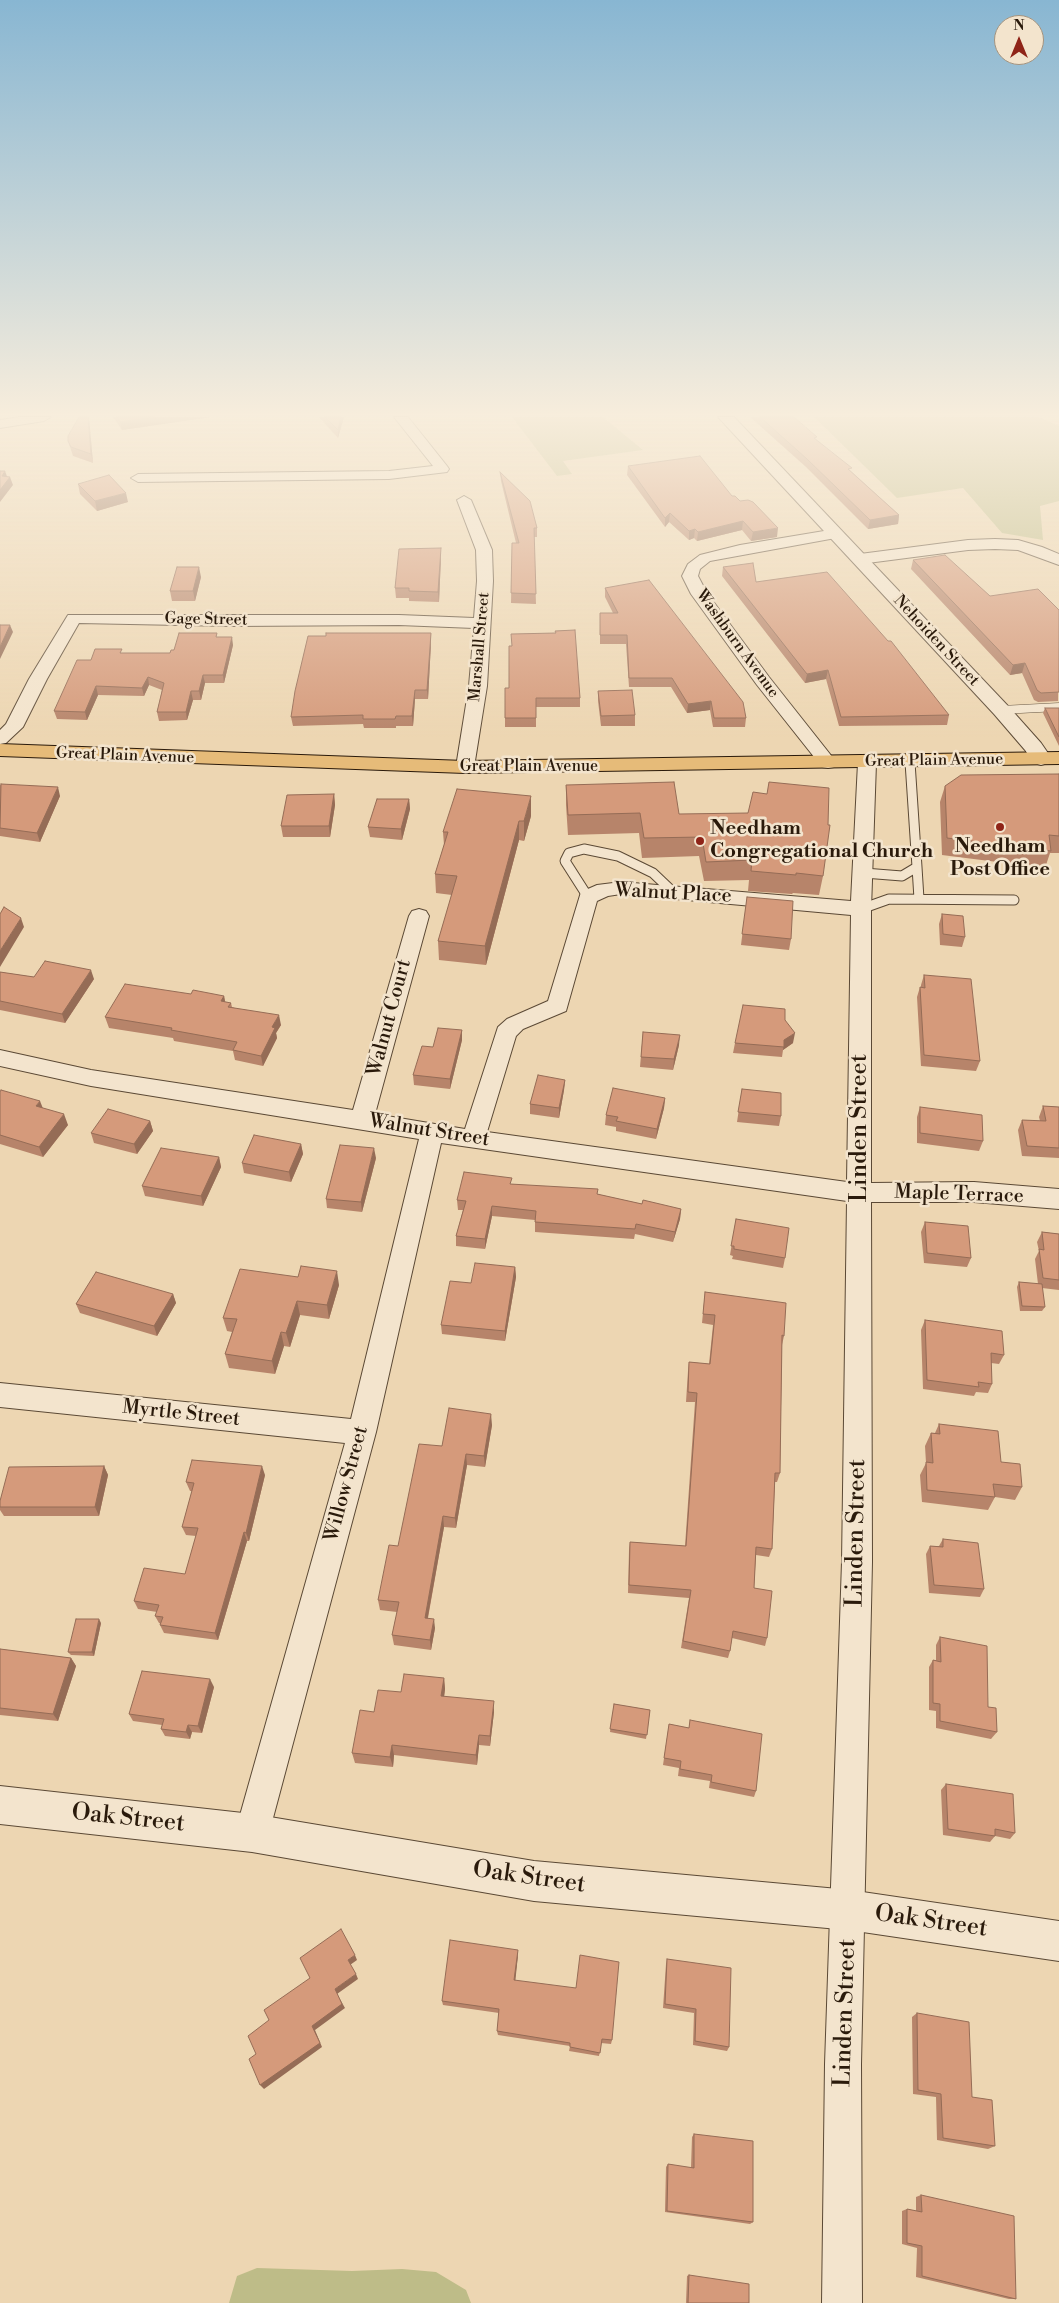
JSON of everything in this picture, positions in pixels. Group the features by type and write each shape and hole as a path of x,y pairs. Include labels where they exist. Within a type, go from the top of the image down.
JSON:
{"main road":[{"name":"Great Plain Avenue","path":"0,750 465,767 828,764 1050,759"}],"street":[{"name":"Marshall Street","path":"465,767 478,686 485,580 484,550 473,524"},
{"name":"Nehoiden Street","path":"827,524 1028,740 1050,759"},
{"name":"Washburn Avenue","path":"828,764 752,665 700,594 690,576 693,567 705,558 740,550 836,534"},
{"path":"860,560 968,545 995,544 1018,545 1037,550 1059,560"},
{"name":"Gage Street","path":"0,738 14,728 38,679 74,618 231,621 399,620 481,623"},
{"name":"Linden Street","path":"842,2303 843,2064 849,1910 857,1562 861,909 864,873 867,763"},
{"name":"Walnut Place","path":"474,1139 506,1033 515,1024 558,1006 588,897 604,890 621,888 861,909"},
{"name":"Walnut Court","path":"362,1120 418,916"},
{"name":"Walnut Street","path":"0,1058 91,1078 362,1120 432,1133 859,1193"},
{"name":"Willow Street","path":"252,1833 362,1432 432,1133"},
{"name":"Maple Terrace","path":"859,1193 974,1192 1059,1199"},
{"name":"Myrtle Street","path":"0,1395 362,1432"},
{"name":"Oak Street","path":"0,1805 252,1833 534,1881 849,1910 1059,1941"}],"lane":[{"path":"1001,710 1056,707 1059,716"},
{"path":"910,762 919,899"},
{"path":"588,897 565,861 569,853 584,849 618,856 653,874 673,892"},
{"path":"864,873 902,876 917,868"},
{"path":"861,909 889,899 1014,900"}],"shaded area":[{"path":"995,524 1042,524 1043,540 1002,533"},
{"path":"257,2268 352,2271 402,2269 436,2272 466,2290 471,2303 229,2303 237,2276"}],"building":[{"path":"514,524 536,524 537,528 534,528 536,594 511,593 512,543 519,543"},
{"path":"682,524 729,524 698,532 695,529 689,531"},
{"path":"746,524 775,524 778,528 753,532"},
{"path":"441,548 438,592 409,591 409,588 395,588 399,549"},
{"path":"945,555 990,596 1038,589 1059,610 1059,692 1041,693 1037,690 1025,663 1013,665 913,560"},
{"path":"753,563 756,582 827,572 888,641 891,641 949,715 841,717 828,670 807,674 723,567"},
{"path":"177,567 199,567 193,591 170,591"},
{"path":"649,580 743,702 746,718 714,718 711,701 688,704 672,678 629,678 627,635 600,635 600,613 618,613 605,588"},
{"path":"0,625 10,625 0,647"},
{"path":"575,630 580,698 536,698 536,718 505,718 505,688 509,688 509,646 512,646 511,634 556,633 555,631"},
{"path":"179,633 217,633 216,637 232,637 223,675 203,675 199,691 191,691 186,712 157,712 164,683 148,677 142,688 96,686 85,712 54,711 77,660 91,660 95,649 122,649 120,653 170,653 171,650 174,650"},
{"path":"326,633 431,633 427,690 415,690 412,716 396,716 395,719 363,719 363,715 291,717 308,636 326,636"},
{"path":"632,690 635,715 601,716 598,691"},
{"path":"1045,708 1059,708 1059,737"},
{"name":"Needham Post Office","path":"1059,774 1059,836 1049,835 1051,851 947,838 945,786 961,775"},
{"name":"Needham Congregational Church","path":"674,782 679,814 748,813 753,792 767,794 769,782 829,788 828,825 830,825 823,876 751,871 752,860 706,862 702,837 644,838 640,813 568,815 566,785"},
{"path":"1,784 58,787 37,833 0,828"},
{"path":"457,789 531,796 524,821 519,821 485,946 438,941 457,876 435,874 448,832 443,832"},
{"path":"334,794 329,826 281,826 287,795"},
{"path":"377,799 409,799 401,829 368,827"},
{"path":"747,897 793,901 791,939 742,934"},
{"path":"4,907 21,918 0,951 0,914"},
{"path":"942,914 963,916 965,937 943,934"},
{"path":"45,961 91,970 62,1014 0,1001 0,972 34,977"},
{"path":"924,975 971,979 980,1061 924,1055 920,987 925,988"},
{"path":"125,984 191,994 193,990 224,996 221,1001 231,1003 228,1007 279,1015 272,1027 275,1028 261,1056 233,1050 237,1042 171,1030 172,1028 105,1017"},
{"path":"743,1005 785,1009 785,1020 795,1033 784,1040 784,1047 735,1043"},
{"path":"438,1028 462,1030 450,1079 413,1075 422,1046 433,1047"},
{"path":"643,1032 680,1035 674,1059 641,1057"},
{"path":"538,1075 565,1080 559,1108 530,1104"},
{"path":"613,1088 665,1098 657,1129 616,1121 618,1117 606,1115"},
{"path":"742,1089 781,1093 781,1116 738,1112"},
{"path":"1,1090 40,1101 36,1106 64,1114 39,1147 0,1135"},
{"path":"1043,1106 1059,1107 1059,1148 1027,1146 1022,1120 1046,1121"},
{"path":"920,1107 982,1115 983,1141 920,1133"},
{"path":"108,1109 150,1121 134,1144 91,1133"},
{"path":"254,1135 301,1144 289,1172 242,1163"},
{"path":"340,1145 374,1148 361,1202 326,1199"},
{"path":"161,1148 219,1157 201,1196 142,1186"},
{"path":"464,1172 512,1178 510,1184 598,1189 597,1194 642,1204 643,1200 681,1209 675,1232 636,1224 635,1229 535,1222 536,1211 492,1206 485,1239 456,1236 466,1201 457,1200"},
{"path":"736,1219 789,1228 785,1258 734,1249 734,1246 731,1246"},
{"path":"925,1222 968,1226 971,1258 927,1253"},
{"path":"1042,1232 1059,1234 1059,1280 1043,1278 1039,1249 1044,1250"},
{"path":"475,1263 515,1267 505,1331 441,1325 450,1281 471,1283"},
{"path":"301,1266 337,1271 327,1305 297,1301 286,1333 281,1332 272,1361 225,1354 237,1319 223,1318 240,1269 298,1277"},
{"path":"96,1272 173,1294 154,1326 76,1304"},
{"path":"1019,1282 1042,1284 1045,1307 1022,1306"},
{"path":"705,1292 786,1303 784,1336 782,1335 780,1473 775,1473 772,1549 756,1547 754,1588 772,1591 767,1638 733,1631 730,1651 683,1641 691,1590 629,1585 630,1542 686,1546 697,1393 688,1392 689,1362 710,1364 715,1315 703,1314"},
{"path":"925,1320 1002,1331 1004,1355 991,1353 992,1384 978,1382 979,1387 927,1380"},
{"path":"449,1408 491,1414 484,1456 466,1454 455,1518 443,1516 425,1618 434,1619 430,1640 392,1635 399,1602 378,1600 389,1545 398,1546 419,1444 442,1446"},
{"path":"939,1424 998,1431 1001,1462 1020,1464 1022,1487 993,1484 995,1497 927,1490 926,1462 933,1463 931,1433 940,1434"},
{"path":"192,1460 262,1466 246,1533 244,1532 215,1633 160,1625 163,1617 155,1616 159,1605 134,1601 144,1568 185,1574 198,1528 182,1527 194,1483 186,1482"},
{"path":"104,1466 95,1507 0,1507 9,1467"},
{"path":"943,1539 978,1543 984,1589 934,1585 930,1546 943,1547"},
{"path":"76,1619 99,1619 92,1652 68,1652"},
{"path":"940,1637 987,1646 988,1707 996,1708 997,1732 940,1721 940,1704 933,1703 933,1660 941,1662"},
{"path":"0,1649 71,1658 53,1714 0,1708"},
{"path":"142,1671 210,1679 198,1726 188,1725 186,1732 161,1729 164,1719 129,1714"},
{"path":"404,1674 444,1678 441,1696 494,1701 490,1736 479,1735 476,1755 392,1745 390,1757 352,1753 360,1710 374,1712 378,1690 401,1692"},
{"path":"614,1704 650,1710 647,1735 610,1729"},
{"path":"690,1720 762,1734 756,1791 711,1782 712,1775 680,1769 681,1761 664,1758 669,1724 689,1728"},
{"path":"946,1784 1013,1794 1015,1833 995,1829 995,1836 948,1829"},
{"path":"341,1929 355,1955 348,1960 356,1974 335,1989 342,2004 312,2026 320,2043 260,2085 249,2059 256,2054 248,2036 269,2020 264,2010 310,1978 300,1958"},
{"path":"450,1940 518,1950 514,1980 576,1988 580,1955 619,1962 612,2040 602,2039 600,2053 570,2047 570,2043 497,2031 499,2009 442,2001"},
{"path":"667,1959 731,1968 729,2047 695,2041 696,2009 665,2004"},
{"path":"917,2013 969,2022 972,2097 992,2100 995,2146 943,2138 941,2094 918,2090"},
{"path":"694,2134 753,2141 753,2222 667,2211 668,2164 694,2168"},
{"path":"921,2195 1014,2216 1016,2299 922,2276 922,2246 907,2243 907,2209 922,2212"},
{"path":"689,2275 749,2284 749,2303 688,2303"}],"place":[{"name":"Needham Post Office","path":"1000,827"},
{"name":"Needham Congregational Church","path":"700,841"}]}
